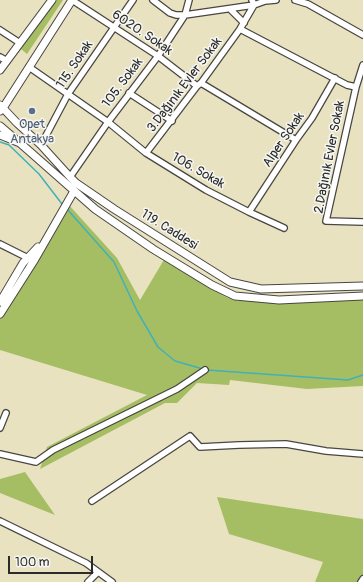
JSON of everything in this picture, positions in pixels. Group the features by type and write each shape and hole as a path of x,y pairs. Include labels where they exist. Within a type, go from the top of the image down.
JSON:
{"street":[{"path":"0,70 3,59 20,43 52,0"},
{"path":"1,108 72,0"},
{"name":"6020. Sokak","path":"72,0 158,56 199,85 296,140"},
{"name":"115. Sokak","path":"41,145 68,94 133,0"},
{"path":"153,0 170,13 176,15 230,9 253,3 276,0"},
{"name":"105. Sokak","path":"70,177 129,93 158,56 185,15 189,0"},
{"path":"295,0 308,4 363,36"},
{"name":"3.Dağınık Evler Sokak","path":"146,153 172,121 240,29 253,3"},
{"path":"230,9 244,22"},
{"path":"240,29 347,85 356,87"},
{"path":"0,30 20,43"},
{"name":"2.Dağınık Evler Sokak","path":"363,65 356,87 326,221 363,222"},
{"name":"106. Sokak","path":"29,67 108,122 146,153 206,190 284,228"},
{"name":"Alper Sokak","path":"249,212 312,118 335,78"},
{"path":"129,93 172,121"},
{"name":"119. Caddesi","path":"1,108 41,145 70,177 114,209 230,282 261,289 363,286"},
{"name":"119. Caddesi","path":"0,126 95,209 153,249 212,285 235,296 279,300 363,296"},
{"name":"119. Caddesi","path":"0,135 20,144"},
{"path":"0,314 74,191"},
{"path":"0,302 23,263 45,240"},
{"path":"0,244 28,258"},
{"path":"0,454 36,462 53,450 177,389 205,370"},
{"path":"0,428 6,413"},
{"path":"92,501 190,436 200,447 286,444 326,451 363,454"},
{"path":"0,521 60,550 112,582"},
{"path":"88,582 98,572"}],"green space":[{"path":"54,0 63,0 27,54 21,49"},
{"path":"68,204 117,258 140,300 165,258 226,297 238,301 363,300 363,386 307,389 230,380 229,385 197,383 177,403 165,403 40,469 47,447 147,395 0,350 0,315"},
{"path":"25,472 55,515 0,493 0,479"},
{"path":"217,497 363,519 363,582 315,582 323,562 229,534"}],"waterway":[{"path":"0,142 9,145 39,174 62,204"},
{"path":"67,209 114,262 137,311 158,347 175,361 203,369"},
{"path":"207,370 348,380 363,375"}],"place":[{"name":"Opet Antakya","path":"32,111"}]}
